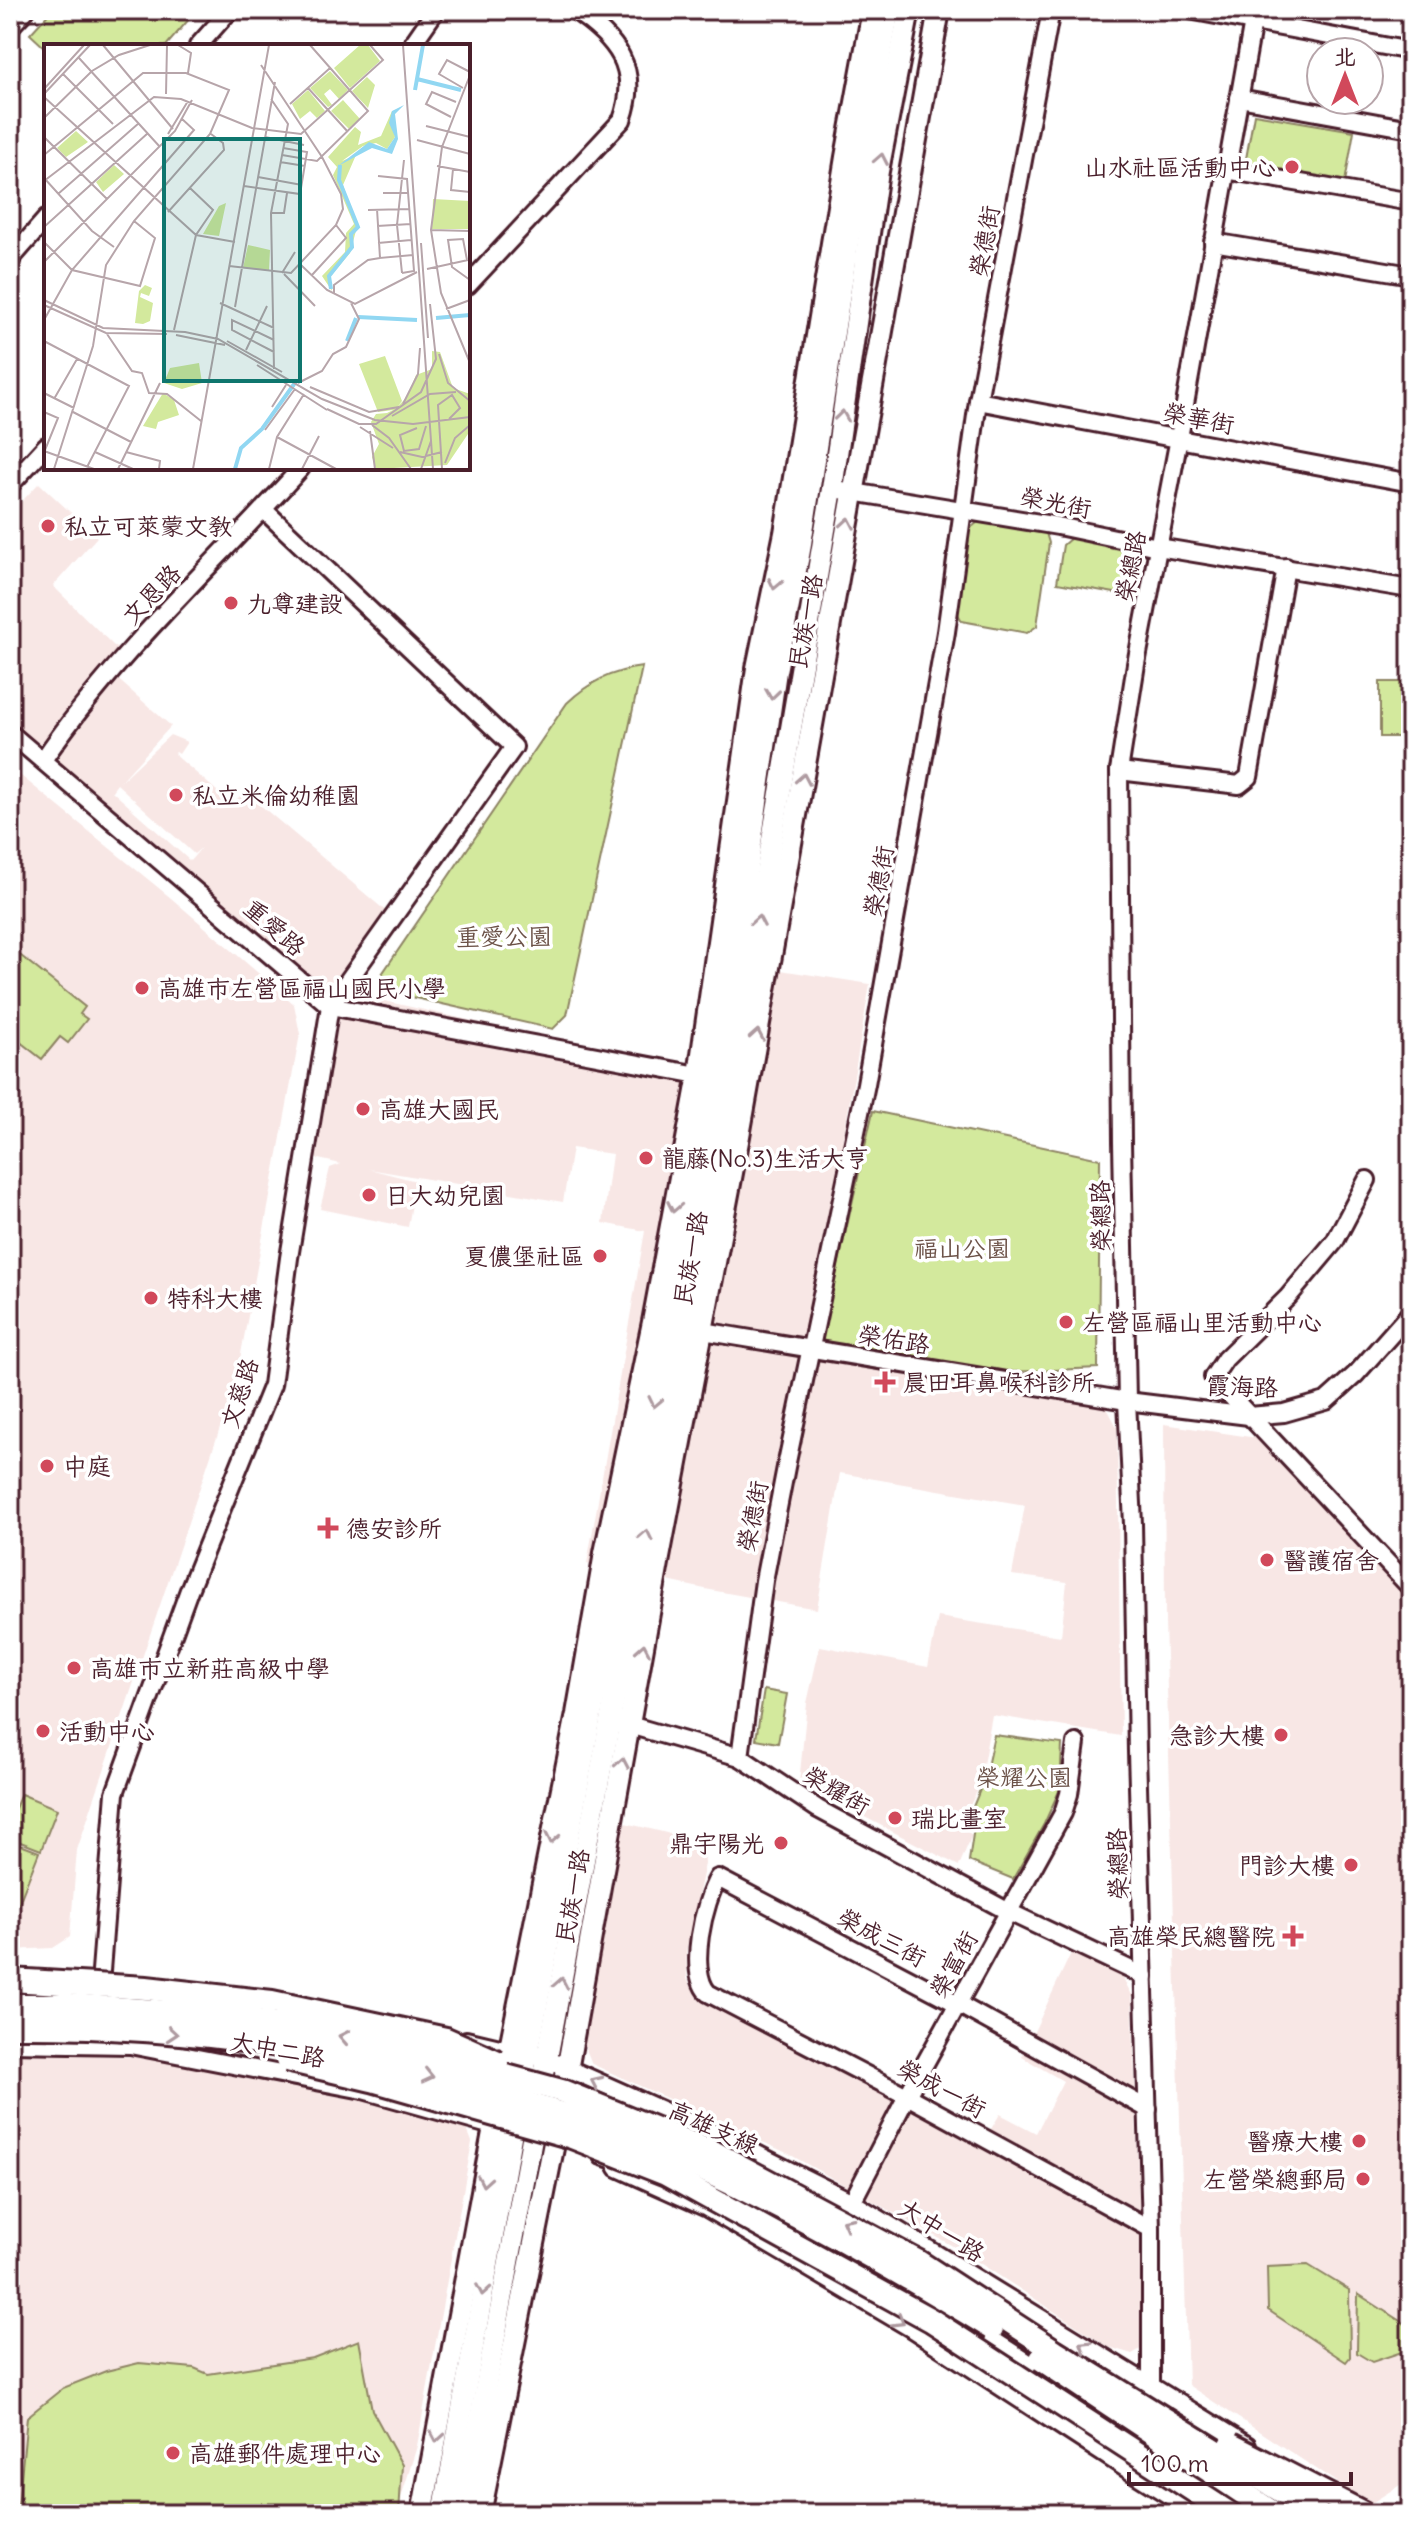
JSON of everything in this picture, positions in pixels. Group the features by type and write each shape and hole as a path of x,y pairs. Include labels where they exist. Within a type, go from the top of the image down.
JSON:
{"highway":[{"path":"10,1980 146,1988 272,2002 446,2039 562,2091"},
{"name":"高雄支線","path":"10,2005 70,2005 213,2015 298,2028 443,2059 562,2091 715,2153 917,2261 1055,2351 1318,2514"},
{"name":"高雄支線","path":"10,2026 66,2025 217,2037 335,2054 478,2087 619,2133 710,2173 874,2257 1009,2338 1275,2514"},
{"path":"217,2037 271,2056 372,2080 572,2137 666,2174 931,2320 1230,2514"},
{"path":"606,2158 688,2188"},
{"path":"711,2197 747,2211 902,2288 1247,2514"},
{"path":"1055,2351 1365,2514"}],"main road":[{"name":"民族一路","path":"724,1080 757,668 785,533 873,10"},
{"name":"民族一路","path":"724,1080 776,671 800,550 860,166 889,10"},
{"name":"民族一路","path":"422,2514 512,2131 602,1719 679,1327 832,489 878,171 909,10"},
{"name":"民族一路","path":"480,2514 568,2068 602,1719 724,1080 854,492 939,10"},
{"name":"民族一路","path":"443,2514 512,2131"},
{"name":"民族一路","path":"462,2514 512,2131"}],"street":[{"path":"10,27 26,10"},
{"path":"200,44 230,10"},
{"path":"412,44 436,10"},
{"path":"470,283 622,120 630,88 625,64 615,45 599,27 574,10"},
{"name":"榮德街","path":"740,1757 764,1581 866,1084 946,632 978,401 1051,10"},
{"path":"1189,10 1254,16 1411,51"},
{"name":"榮總路","path":"1142,2432 1151,2387 1151,2229 1133,1524 1127,1401 1119,771 1254,16"},
{"path":"1239,98 1411,129"},
{"path":"1226,170 1411,202"},
{"path":"10,260 44,221"},
{"path":"1213,242 1411,275"},
{"name":"榮華街","path":"978,401 1411,483"},
{"path":"10,485 44,448"},
{"name":"文恩路","path":"43,760 114,669 299,470"},
{"name":"榮光街","path":"832,489 1404,588 1411,582"},
{"name":"文慈路","path":"96,2044 115,1793 189,1590 272,1385 289,1258 330,1006 514,747 264,510"},
{"path":"1119,771 1239,785 1249,777 1286,567"},
{"name":"重愛路","path":"10,733 330,1006"},
{"path":"330,1006 724,1080"},
{"path":"1367,1180 1335,1241 1288,1297 1225,1359 1213,1377 1411,1588"},
{"name":"霞海路","path":"1127,1401 1249,1416 1284,1413 1326,1401 1356,1374 1411,1312"},
{"name":"榮佑路","path":"679,1327 1127,1401"},
{"name":"榮耀街","path":"602,1719 740,1757 818,1809 1009,1912 1144,1976"},
{"name":"榮富街","path":"852,2202 1063,1813 1069,1794 1076,1743"},
{"name":"榮成三街","path":"708,1993 701,1986 699,1959 706,1910 718,1878 958,2004 1148,2109"},
{"name":"大中二路","path":"10,1972 101,1975 185,1991 261,2000 370,2018 528,2055"},
{"name":"大中二路","path":"10,1993 185,1991"},
{"name":"榮成一街","path":"708,1993 907,2096 1151,2229"},
{"name":"大中二路","path":"10,2043 130,2045 363,2090 512,2131"},
{"name":"大中一路","path":"528,2055 568,2068 729,2140 852,2202 1352,2514"},
{"path":"646,2105 623,2103 602,2108 592,2134 606,2158 618,2168 707,2208 909,2327 1192,2509"},
{"path":"512,2131 606,2158 631,2152 709,2182 904,2283 1142,2432 1220,2471 1265,2488 1281,2485 1294,2475"},
{"path":"1146,2412 1302,2514"},
{"path":"1142,2432 1192,2509"}],"shaded area":[{"path":"39,483 97,537 53,586 117,649 105,668 171,726 120,782 170,735 187,742 179,754 174,754 232,804 244,792 247,794 388,913 346,975 371,998 588,1047 726,1071 741,964 870,984 806,1354 1106,1406 1117,1427 1121,1736 992,1715 979,1787 960,1826 972,1835 959,1866 799,1783 807,1703 820,1646 928,1667 938,1617 1061,1636 1067,1582 1012,1575 1025,1505 840,1473 817,1609 587,1564 645,1231 603,1223 612,1154 572,1148 563,1202 369,1169 416,1181 408,1227 320,1209 330,1168 341,1164 314,1158 339,1020 10,724 10,514","holes":["117,784 194,854 201,848 190,861 112,791"]},
{"name":"高雄市立新莊高級中學","path":"10,767 171,898 294,1004 300,1034 236,1381 77,1850 70,1937 53,1948 10,1950"},
{"name":"高雄榮民總醫院","path":"1164,1424 1257,1438 1411,1602 1411,2478 1370,2504 1188,2385 1165,1622"},
{"path":"621,1822 704,1842 705,1864 686,1952 687,1978 695,1994 982,2144 1000,2114 1036,2133 1063,2081 1022,2057 1073,1949 1121,1975 1132,1995 1144,2347 1132,2354 1109,2347 958,2249 789,2154 592,2064 581,2037"},
{"path":"10,2053 160,2058 282,2076 465,2124 472,2142 417,2446 399,2514 10,2514"}],"green space":[{"path":"52,10 197,10 168,44 44,44 44,47 30,34"},
{"path":"1254,114 1354,131 1344,188 1244,170"},
{"path":"978,522 1046,533 1049,543 1037,626 1027,633 962,621 955,609 967,531"},
{"path":"1072,537 1136,548 1139,557 1132,596 1057,583 1063,545"},
{"name":"重愛公園","path":"642,667 567,1015 553,1029 402,995 382,974 567,703 602,679"},
{"path":"1380,682 1403,682 1403,737 1380,737"},
{"path":"16,952 85,1007 80,1014 87,1019 68,1043 60,1037 42,1059 10,1034 10,959"},
{"name":"福山公園","path":"873,1111 1100,1159 1098,1368 1010,1372 820,1345"},
{"path":"764,1690 787,1694 778,1743 756,1739"},
{"name":"榮耀公園","path":"994,1735 1062,1744 1060,1789 1013,1879 969,1861 975,1821 970,1814 984,1780"},
{"path":"21,1794 57,1809 41,1850 10,1838 10,1820"},
{"path":"10,1841 39,1852 10,1926"},
{"path":"1308,2265 1349,2290 1350,2357 1346,2362 1268,2310 1267,2267"},
{"path":"1358,2294 1411,2328 1411,2349 1372,2362 1357,2353"},
{"path":"359,2340 372,2410 402,2465 399,2514 13,2514 18,2508 27,2417 63,2388 106,2371 139,2363 194,2368 208,2374 313,2358"}],"waterway":[{"path":"1401,2514 1411,2509"}],"place":[{"name":"山水社區活動中心","path":"1292,167"},
{"name":"私立可萊蒙文教","path":"48,526"},
{"name":"九尊建設","path":"231,603"},
{"name":"私立米倫幼稚園","path":"176,795"},
{"name":"高雄市左營區福山國民小學","path":"142,988"},
{"name":"高雄大國民","path":"363,1109"},
{"name":"龍藤(No.3)生活大亨","path":"646,1158"},
{"name":"日大幼兒園","path":"369,1195"},
{"name":"夏儂堡社區","path":"600,1256"},
{"name":"特科大樓","path":"151,1298"},
{"name":"左營區福山里活動中心","path":"1066,1322"},
{"name":"晨田耳鼻喉科診所","path":"885,1382"},
{"name":"中庭","path":"47,1466"},
{"name":"德安診所","path":"328,1528"},
{"name":"醫護宿舍","path":"1267,1560"},
{"name":"高雄市立新莊高級中學","path":"74,1668"},
{"name":"活動中心","path":"43,1731"},
{"name":"急診大樓","path":"1281,1735"},
{"name":"瑞比畫室","path":"895,1818"},
{"name":"鼎宇陽光","path":"781,1843"},
{"name":"門診大樓","path":"1351,1865"},
{"name":"高雄榮民總醫院","path":"1293,1936"},
{"name":"醫療大樓","path":"1359,2141"},
{"name":"左營榮總郵局","path":"1363,2179"},
{"name":"高雄郵件處理中心","path":"173,2453"}]}
